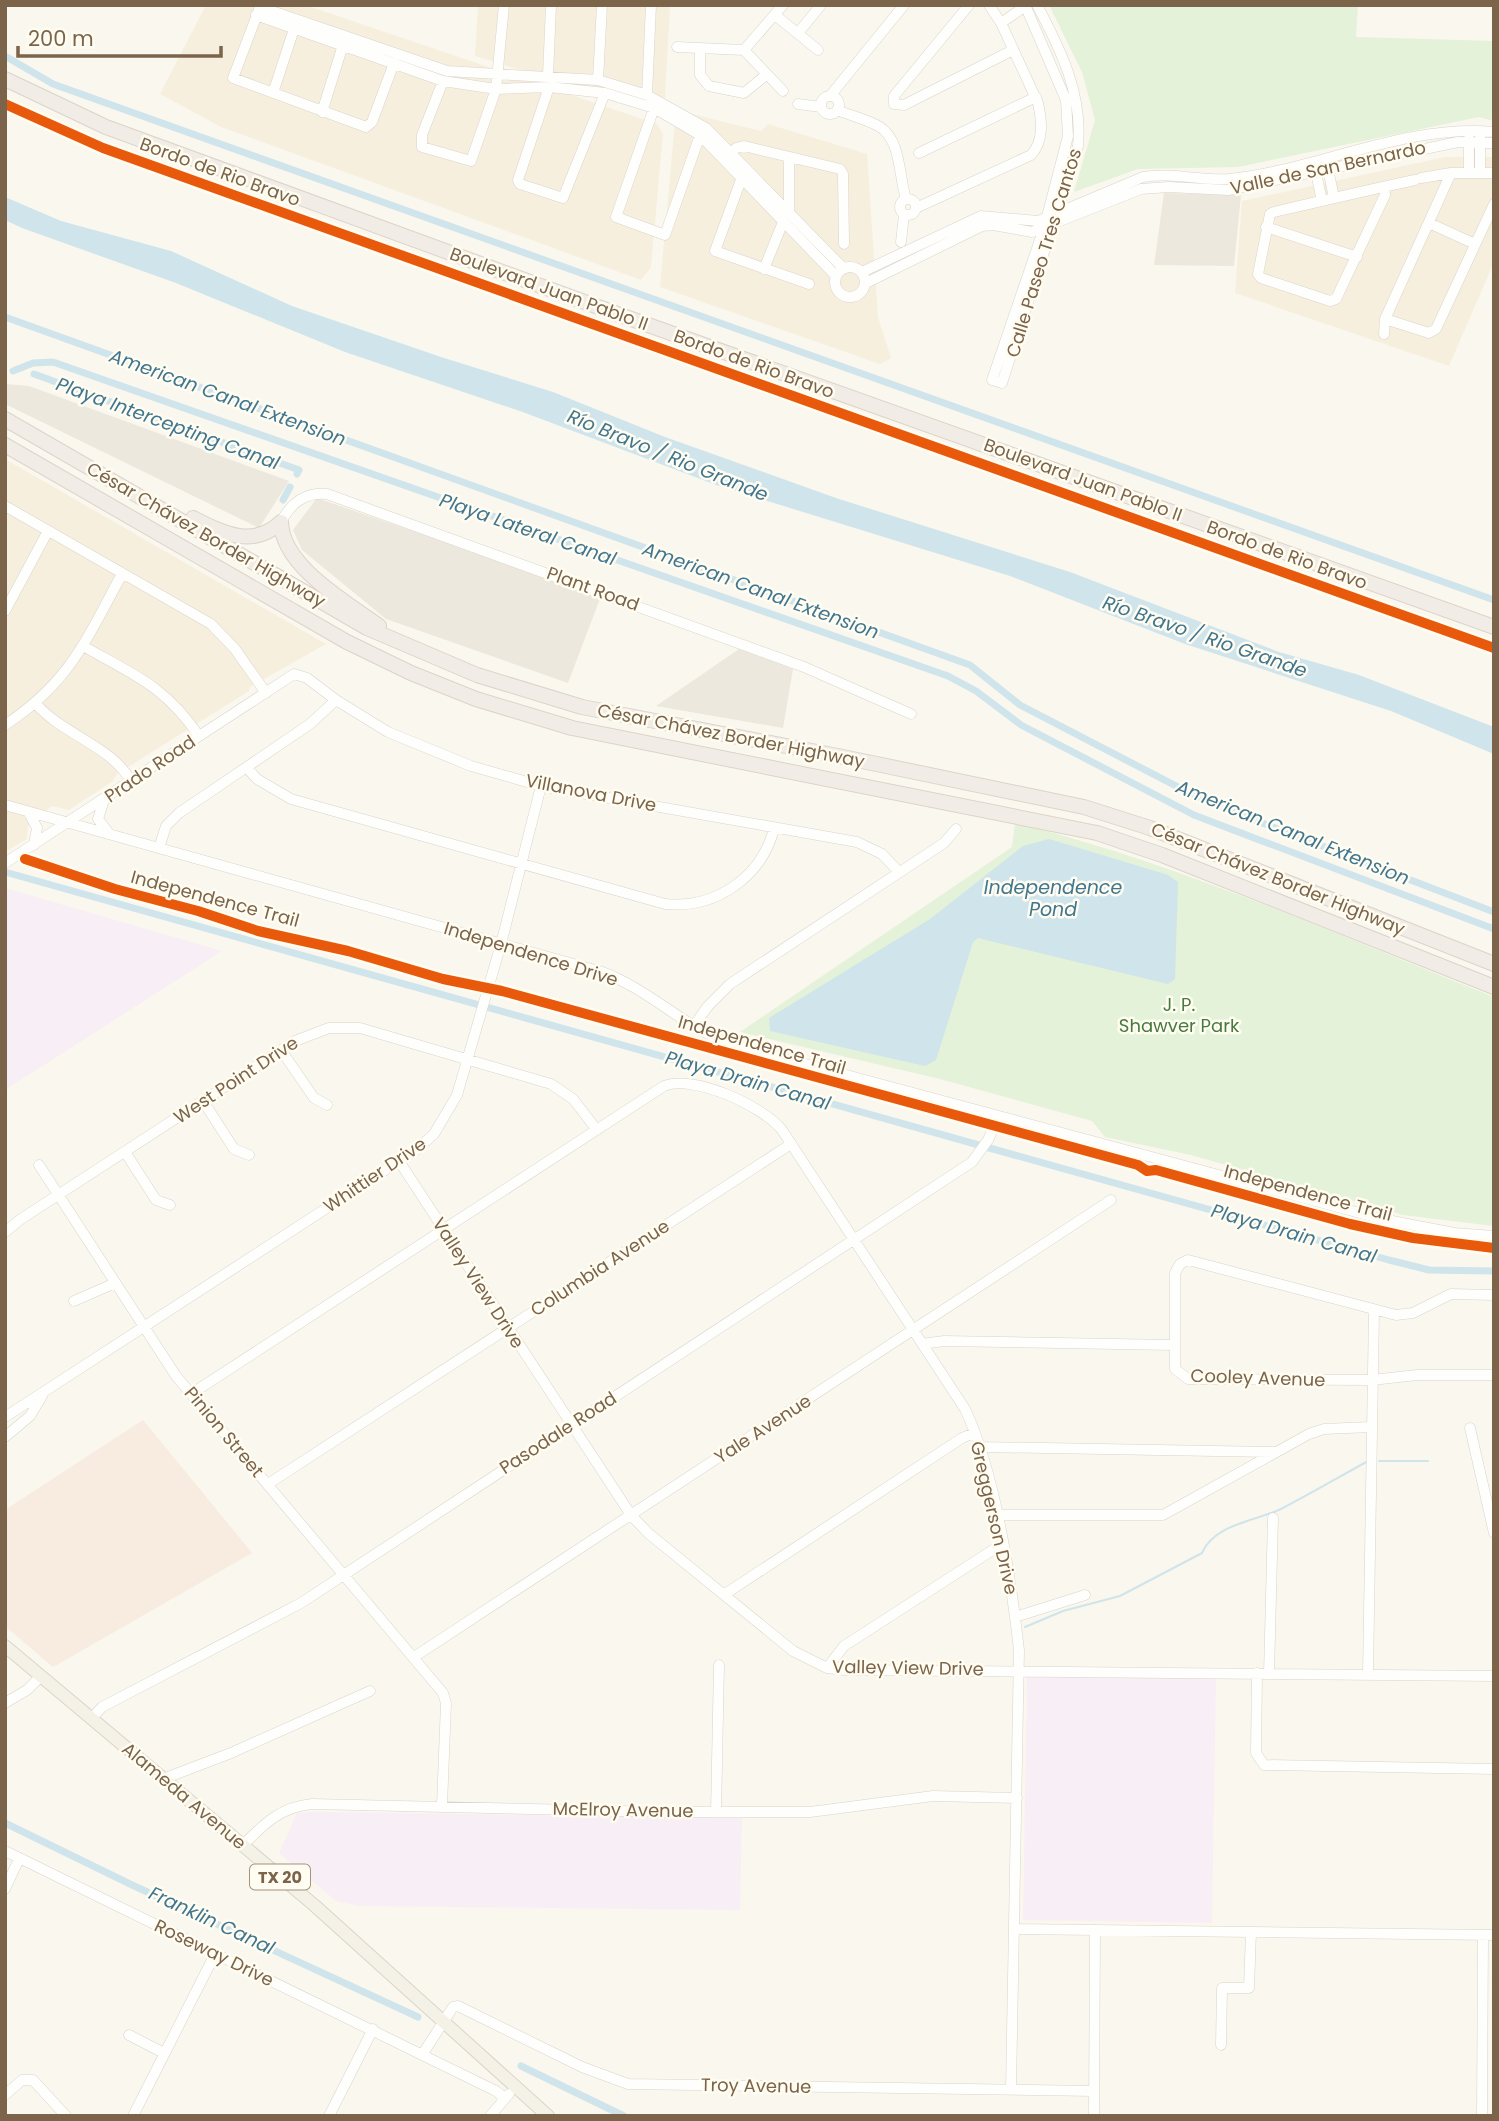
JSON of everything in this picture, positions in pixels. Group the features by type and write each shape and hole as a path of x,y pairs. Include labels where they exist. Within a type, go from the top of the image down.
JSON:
{"highway":[{"name":"Boulevard Juan Pablo II","path":"5,79 106,127 623,316 1494,627"},
{"name":"César Chávez Border Highway","path":"5,419 367,628 497,682 582,707 1084,807 1150,828 1491,963"},
{"name":"César Chávez Border Highway","path":"5,445 347,642 411,673 476,699 572,727 1097,834 1162,855 1494,987"},
{"path":"93,471 241,538 266,534 281,522 285,545 295,560 398,640 423,653"}],"main road":[{"name":"Alameda Avenue","path":"5,1646 243,1845 548,2116"}],"street":[{"path":"443,81 420,143 422,147 467,162 474,158 496,89 504,5"},
{"path":"551,5 548,81 518,180 520,184 563,198 605,93"},
{"path":"598,80 602,5"},
{"path":"646,95 651,5"},
{"path":"677,47 744,50 783,5"},
{"path":"798,33 821,5"},
{"path":"821,107 823,99 830,96 904,5"},
{"path":"969,5 894,96 894,104 900,106 1013,50"},
{"path":"1001,23 1026,5"},
{"name":"Calle Paseo Tres Cantos","path":"1026,5 1061,84 1068,115 1065,152 1051,220 998,382 1044,228"},
{"name":"Calle Paseo Tres Cantos","path":"1037,5 1068,72 1079,109 1078,146 1059,211 1051,220"},
{"path":"904,215 912,215 916,208 1031,155 1040,136 1041,117 1036,97 995,7"},
{"path":"258,11 447,71 548,81 605,93 654,108 700,135 730,157 789,210 840,272 838,290 850,297 863,290 864,277 854,267 840,272"},
{"path":"258,11 294,29 443,81 496,89 548,81 598,80 646,95 706,128 730,157 742,177 783,222 840,272"},
{"path":"258,11 233,78 323,112 370,126 394,64"},
{"path":"775,15 818,50"},
{"path":"273,93 294,29"},
{"path":"323,112 343,45"},
{"path":"700,50 700,75 709,86 744,93 753,89 766,75"},
{"path":"744,50 783,91"},
{"path":"902,87 912,100"},
{"path":"798,104 821,107 830,114 837,110 839,103 830,96"},
{"path":"919,153 1036,97"},
{"path":"654,108 616,217 665,235 700,135"},
{"path":"837,110 879,127 888,134 893,142 906,199"},
{"name":"Valle de San Bernardo","path":"864,277 982,226 993,225 1032,232 1044,228 1051,220 1141,189 1169,187 1228,190 1316,172 1327,164 1417,137 1474,137 1494,132"},
{"path":"1474,137 1480,172"},
{"path":"1469,172 1474,137"},
{"name":"Valle de San Bernardo","path":"1474,137 1494,143"},
{"path":"730,157 739,146 744,146 842,172 844,244"},
{"path":"789,157 789,210"},
{"path":"1314,160 1322,201"},
{"name":"Valle de San Bernardo","path":"1059,211 1143,177 1159,174 1229,179 1314,160 1327,164"},
{"path":"1327,164 1334,198"},
{"path":"1384,187 1385,195 1335,300 1264,280 1258,274 1270,214 1334,198 1418,179 1451,173 1494,173"},
{"path":"1384,334 1385,319 1451,173"},
{"path":"742,177 715,251 809,284"},
{"path":"906,199 912,200 916,208"},
{"path":"901,242 904,215 900,205 906,199"},
{"path":"1385,319 1433,332 1494,204"},
{"path":"864,277 981,216 993,215 1031,222 1051,220"},
{"path":"764,269 783,222"},
{"path":"1429,223 1475,244"},
{"path":"1266,227 1357,257"},
{"name":"Plant Road","path":"281,522 298,500 314,494 327,494 804,667 911,714"},
{"path":"5,506 211,624 235,649 266,693"},
{"path":"6,608 48,531"},
{"path":"5,725 37,705 68,671 122,574"},
{"path":"83,646 159,689 180,708 200,736"},
{"name":"Prado Road","path":"5,863 295,674"},
{"name":"Villanova Drive","path":"295,674 307,678 336,700 388,732 443,757 541,786 857,842 881,854 899,872"},
{"path":"159,848 166,826 179,813 310,724 336,700"},
{"path":"37,705 66,730 121,766 131,781"},
{"path":"247,768 257,779 291,799 520,866 665,904 696,903 721,894 743,880 761,859 774,829"},
{"name":"Whittier Drive","path":"5,1418 416,1150 439,1127 457,1095 468,1061 541,786"},
{"path":"106,799 98,819 111,835"},
{"name":"Independence Drive","path":"5,806 619,979 693,1027 727,1042 1382,1219 1454,1233 1494,1236"},
{"path":"29,813 37,828 33,845"},
{"path":"693,1027 708,1006 730,984 944,842 956,829"},
{"name":"West Point Drive","path":"5,1232 281,1051 310,1034 344,1027 360,1028 551,1084 573,1099 597,1130"},
{"path":"281,1051 314,1098 327,1105"},
{"name":"Greggerson Drive","path":"597,1130 669,1084 686,1083 754,1106 775,1121 965,1409 980,1447 996,1515 1015,1617 1020,1671 1011,2089"},
{"path":"203,1101 234,1149 249,1155"},
{"name":"Pasodale Road","path":"92,1718 102,1707 300,1603 854,1239 979,1154 998,1117"},
{"path":"191,1394 597,1130"},
{"name":"Columbia Avenue","path":"268,1484 791,1143"},
{"path":"125,1152 156,1200 170,1205"},
{"name":"Valley View Drive","path":"399,1161 631,1515 648,1534 793,1651 827,1668 1494,1676"},
{"name":"Pinion Street","path":"39,1166 191,1394 433,1681 446,1703 442,1806"},
{"name":"Yale Avenue","path":"414,1657 1111,1200"},
{"path":"922,1344 944,1341 1173,1345 1175,1273 1180,1264 1188,1260 1374,1311 1404,1315 1451,1294 1494,1295"},
{"path":"74,1301 115,1283"},
{"path":"1368,1675 1374,1311"},
{"name":"Cooley Avenue","path":"1173,1345 1175,1369 1188,1379 1372,1381 1417,1375 1494,1376"},
{"name":"Whittier Drive","path":"6,1434 30,1416 44,1393"},
{"path":"996,1515 1163,1515 1276,1452 1324,1429 1371,1427"},
{"path":"1470,1428 1494,1532"},
{"path":"725,1594 962,1438 974,1433"},
{"path":"980,1447 1276,1452"},
{"path":"1269,1674 1273,1518"},
{"path":"827,1668 844,1646 1002,1544"},
{"path":"1015,1617 1085,1595"},
{"path":"716,1812 719,1665"},
{"path":"1256,1673 1256,1753 1264,1765 1494,1769"},
{"path":"5,1703 27,1690 41,1676"},
{"path":"163,1779 231,1754 370,1691"},
{"name":"McElroy Avenue","path":"243,1845 270,1818 301,1805 810,1812 933,1796 1017,1798"},
{"name":"Roseway Drive","path":"5,1852 373,2029 505,2098"},
{"path":"5,1889 19,1859"},
{"path":"1014,1929 1488,1935 1482,2116"},
{"path":"1094,2116 1095,1930"},
{"path":"1221,2045 1223,1988 1249,1988 1251,1932"},
{"path":"133,2116 215,1954"},
{"name":"Troy Avenue","path":"443,2021 453,2007 458,2006 582,2067 628,2084 1093,2091"},
{"path":"422,2055 443,2021"},
{"path":"328,2116 373,2029"},
{"path":"130,2035 164,2053"},
{"path":"5,2095 27,2079 37,2082 66,2116"},
{"path":"490,2116 518,2087"}],"shaded area":[{"path":"206,5 305,5 657,124 663,134 651,267 641,280 221,127 160,94"},
{"path":"478,5 670,5 664,114 475,56"},
{"path":"676,110 761,131 768,124 867,154 878,317 891,358 880,364 660,287"},
{"path":"1445,157 1494,157 1494,262 1449,366 1235,293 1242,201"},
{"path":"1164,193 1241,195 1234,266 1154,265"},
{"path":"5,384 29,386 289,481 259,528 5,404"},
{"path":"5,459 326,644 250,687 249,691 117,774 113,781 69,810 52,806 28,826 27,839 8,850 5,849"},
{"path":"317,498 601,596 568,683 386,619 302,550 293,530"},
{"path":"739,649 793,669 783,728 656,706"},
{"path":"5,888 222,951 5,1090"},
{"path":"143,1420 252,1553 53,1667 5,1626 5,1510"},
{"path":"1027,1676 1216,1678 1212,1923 1023,1920"},
{"path":"297,1813 742,1818 740,1910 359,1906 336,1901 279,1853"}],"green space":[{"path":"1049,5 1358,5 1356,37 1494,41 1494,121 1479,117 1238,167 1138,169 1074,192 1095,120 1082,72"},
{"name":"J. P. Shawver Park","path":"1015,823 1197,879 1494,997 1494,1226 1403,1215 1191,1155 1105,1137 1092,1121 940,1079 740,1032 1012,847"}],"water":[{"name":"Río Bravo / Rio Grande","path":"5,197 61,221 171,251 292,306 553,392 665,437 836,498 1070,572 1279,652 1359,675 1494,727 1494,754 1391,711 1185,644 1010,576 719,486 520,411 345,352 176,283 22,228 5,220"},
{"name":"Independence Pond","path":"1049,839 1168,875 1178,882 1175,979 1168,984 978,938 973,942 936,1060 925,1066 770,1031 769,1018 930,919 1023,846"}],"waterway":[{"path":"5,56 53,84 1494,600"},
{"name":"American Canal Extension","path":"5,317 970,665 1020,705 1205,801 1494,912"},
{"name":"Playa Lateral Canal","path":"13,371 33,363 53,362 948,676 976,691 1021,725 1194,815 1494,929"},
{"name":"Playa Intercepting Canal","path":"34,374 299,470 297,474"},
{"name":"Playa Intercepting Canal","path":"283,500 290,487"},
{"name":"Playa Drain Canal","path":"5,872 1389,1260 1429,1270 1494,1271"},
{"path":"1025,1627 1063,1611 1120,1596 1202,1553 1208,1543 1226,1529 1281,1509 1368,1461"},
{"path":"1379,1461 1428,1461"},
{"name":"Franklin Canal","path":"5,1823 418,2017"},
{"name":"Franklin Canal","path":"521,2066 624,2116"}],"cycle path":[{"name":"Bordo de Rio Bravo","path":"5,104 103,148 1494,648"},
{"name":"Independence Trail","path":"25,859 258,931 348,951 443,979 502,991 1138,1165 1147,1171 1156,1170 1350,1224 1413,1238 1494,1248"}]}
